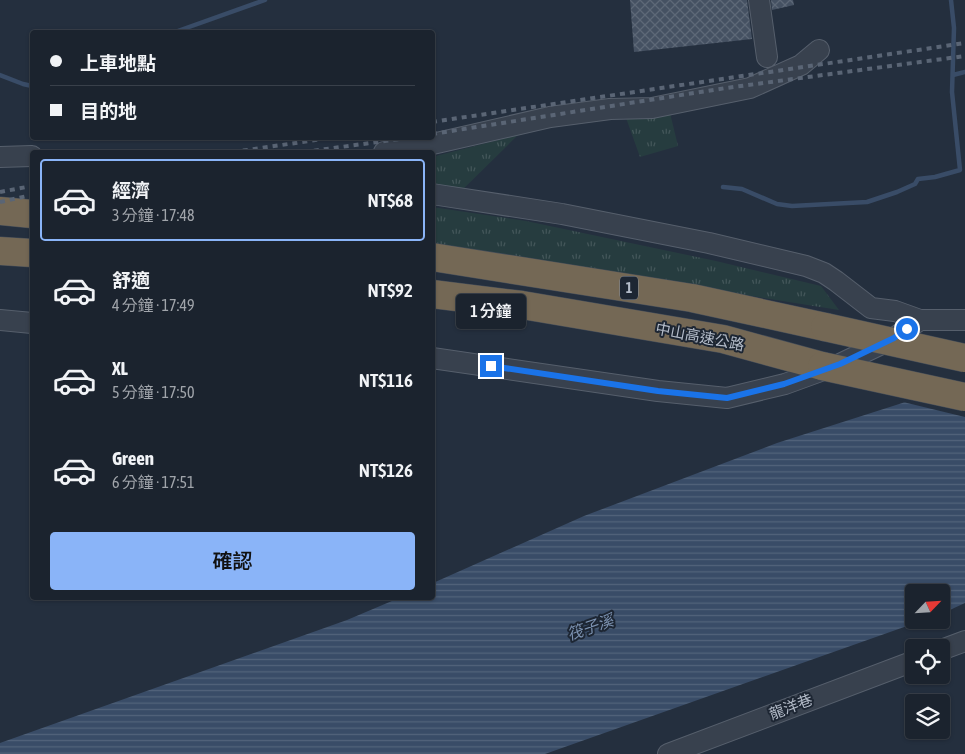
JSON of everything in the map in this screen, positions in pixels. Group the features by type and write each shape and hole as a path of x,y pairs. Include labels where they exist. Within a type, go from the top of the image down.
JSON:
{"highway":[{"path":"0,211 30,214"},
{"path":"0,251 30,253"},
{"name":"1","path":"435,257 692,298 965,358"},
{"name":"中山高速公路","path":"435,294 522,305 723,340 822,366 965,397"}],"lane":[{"path":"759,0 767,57"},
{"path":"397,150 428,145 550,118 610,109 652,108 750,88 801,65 819,50"},
{"path":"0,158 30,156"},
{"path":"435,194 562,214 709,242 806,266 824,273 871,308 895,310 920,320 965,320"},
{"path":"0,320 30,323"},
{"path":"435,358 658,391 727,398 784,384 840,364 894,338 920,320"},
{"path":"950,647 965,641"},
{"name":"龍洋巷","path":"668,754 905,664"}],"green space":[{"path":"670,113 678,146 640,157 625,115"},
{"path":"518,135 451,201 435,197 435,156"},
{"path":"435,207 526,221 716,261 821,286 839,310 435,245"}],"water":[{"name":"筏子溪","path":"965,383 965,603 950,610 950,584 905,584 905,627 545,754 0,754 0,743 347,620 394,600 435,600 435,582 584,516 777,443"}],"pier":[{"path":"965,381 965,417 899,401"}],"building":[{"path":"630,0 747,0 752,39 634,52"},
{"path":"771,0 793,0 794,5 772,10"}],"waterway":[{"path":"181,30 265,0"},
{"path":"723,187 742,189 777,204 792,206 867,202 915,184 918,179 935,177 960,170 952,92 954,28 951,0"},
{"path":"953,75 965,72"},
{"path":"0,75 30,86"}],"railway":[{"path":"435,122 965,43"},
{"path":"435,134 726,88 965,56"},
{"path":"247,150 316,140"},
{"path":"319,150 392,140"},
{"path":"0,192 30,186"},
{"path":"0,202 30,195"}],"route":[{"path":"491,366 658,391 727,398 784,384 840,364 894,338 907,329"}]}
